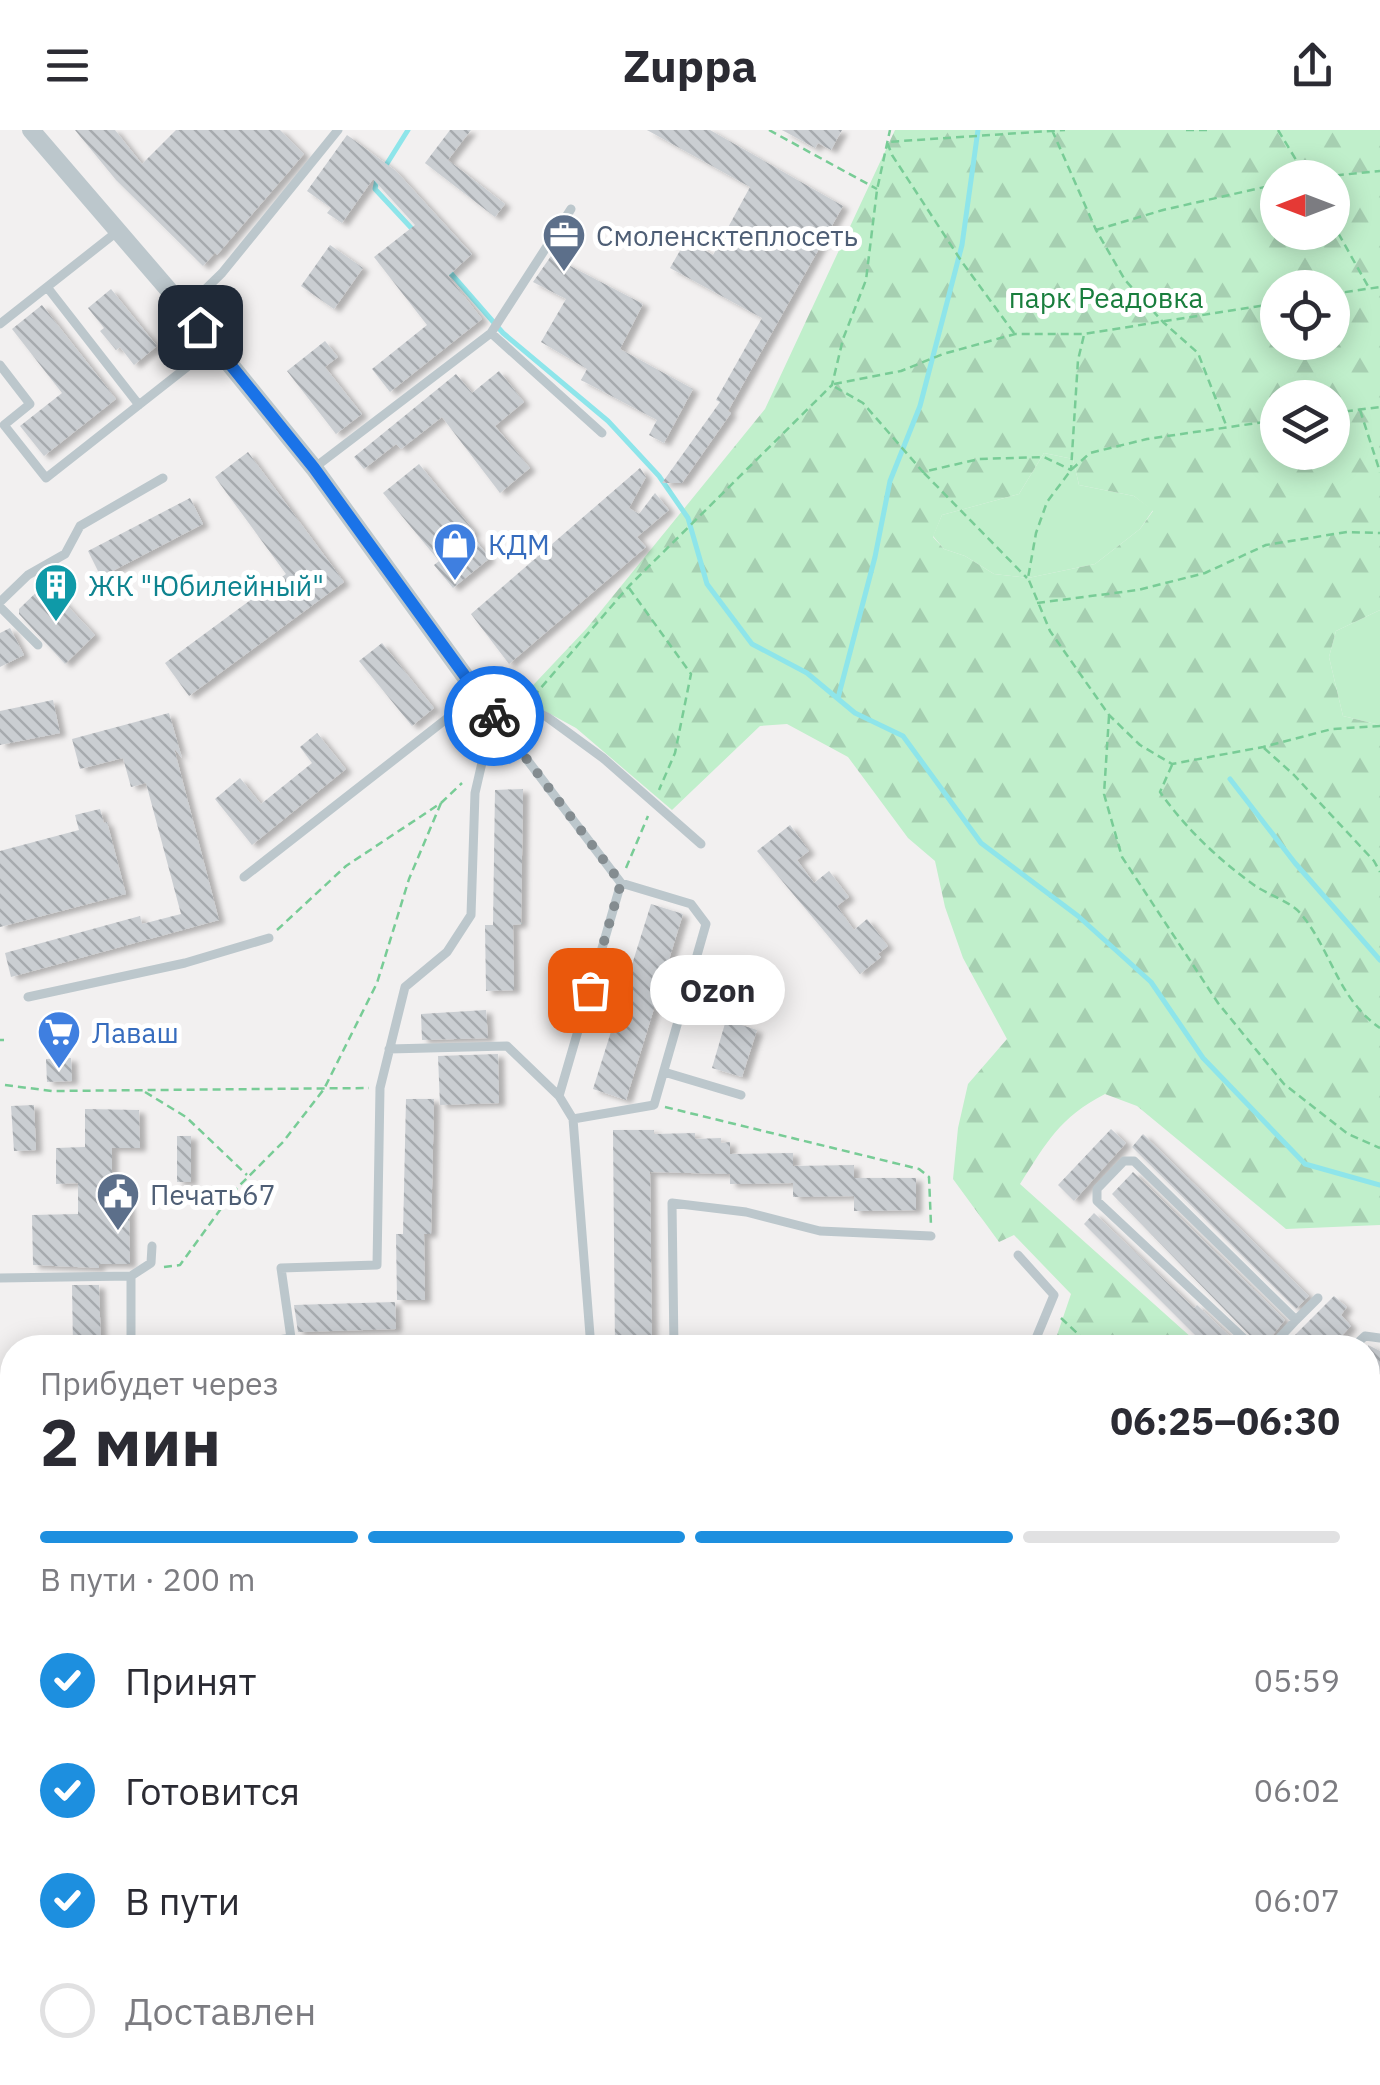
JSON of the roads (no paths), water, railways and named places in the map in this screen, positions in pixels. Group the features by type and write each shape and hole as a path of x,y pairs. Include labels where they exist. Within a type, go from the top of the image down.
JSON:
{"street":[{"path":"32,130 186,309 314,468 493,715"}],"lane":[{"path":"186,309 222,273 338,130"},
{"path":"314,468 491,333 572,209"},
{"path":"0,324 118,231"},
{"path":"47,287 139,404"},
{"path":"491,333 602,433"},
{"path":"0,366 30,404 4,425 46,478 214,345"},
{"path":"38,645 0,605 28,576 65,554 80,526 163,478"},
{"path":"244,877 476,695"},
{"path":"493,715 509,708 527,707 547,717 654,801 701,844"},
{"path":"291,1335 281,1268 377,1265 380,1088 405,987 448,952 471,915 475,792 493,715"},
{"path":"493,715 621,883 691,904 706,924 654,1105 573,1119"},
{"path":"560,1096 621,883"},
{"path":"28,998 185,963 269,938"},
{"path":"389,1050 507,1046 560,1096 573,1119 590,1335"},
{"path":"664,1072 741,1096"},
{"path":"1240,1335 1096,1201 1097,1188 1124,1161 1134,1161 1296,1320"},
{"path":"674,1335 672,1203 746,1212 820,1231 931,1236"},
{"path":"0,1278 131,1276 151,1263 152,1246"},
{"path":"1018,1255 1054,1295 1037,1335"},
{"path":"131,1276 131,1335"},
{"path":"1282,1335 1318,1298"}],"waterway":[{"path":"383,170 408,130"},
{"path":"838,698 875,557 890,481 920,406 962,245 978,130"},
{"path":"377,179 375,189 415,232"},
{"path":"448,270 503,333 608,421 659,476 688,518 707,584 752,644 807,673 855,713 903,736 981,843 1078,916 1151,982 1203,1058 1305,1164 1380,1185"},
{"path":"1230,779 1295,863 1380,960"}],"place":[{"name":"Смоленсктеплосеть","path":"564,273"},
{"name":"КДМ","path":"455,582"},
{"name":"ЖК \"Юбилейный\"","path":"56,623"},
{"name":"Ozon","path":"590,990"},
{"name":"Лаваш","path":"59,1070"},
{"name":"Печать67","path":"118,1232"}],"park label":[{"name":"парк Реадовка","path":"1106,297"}]}
